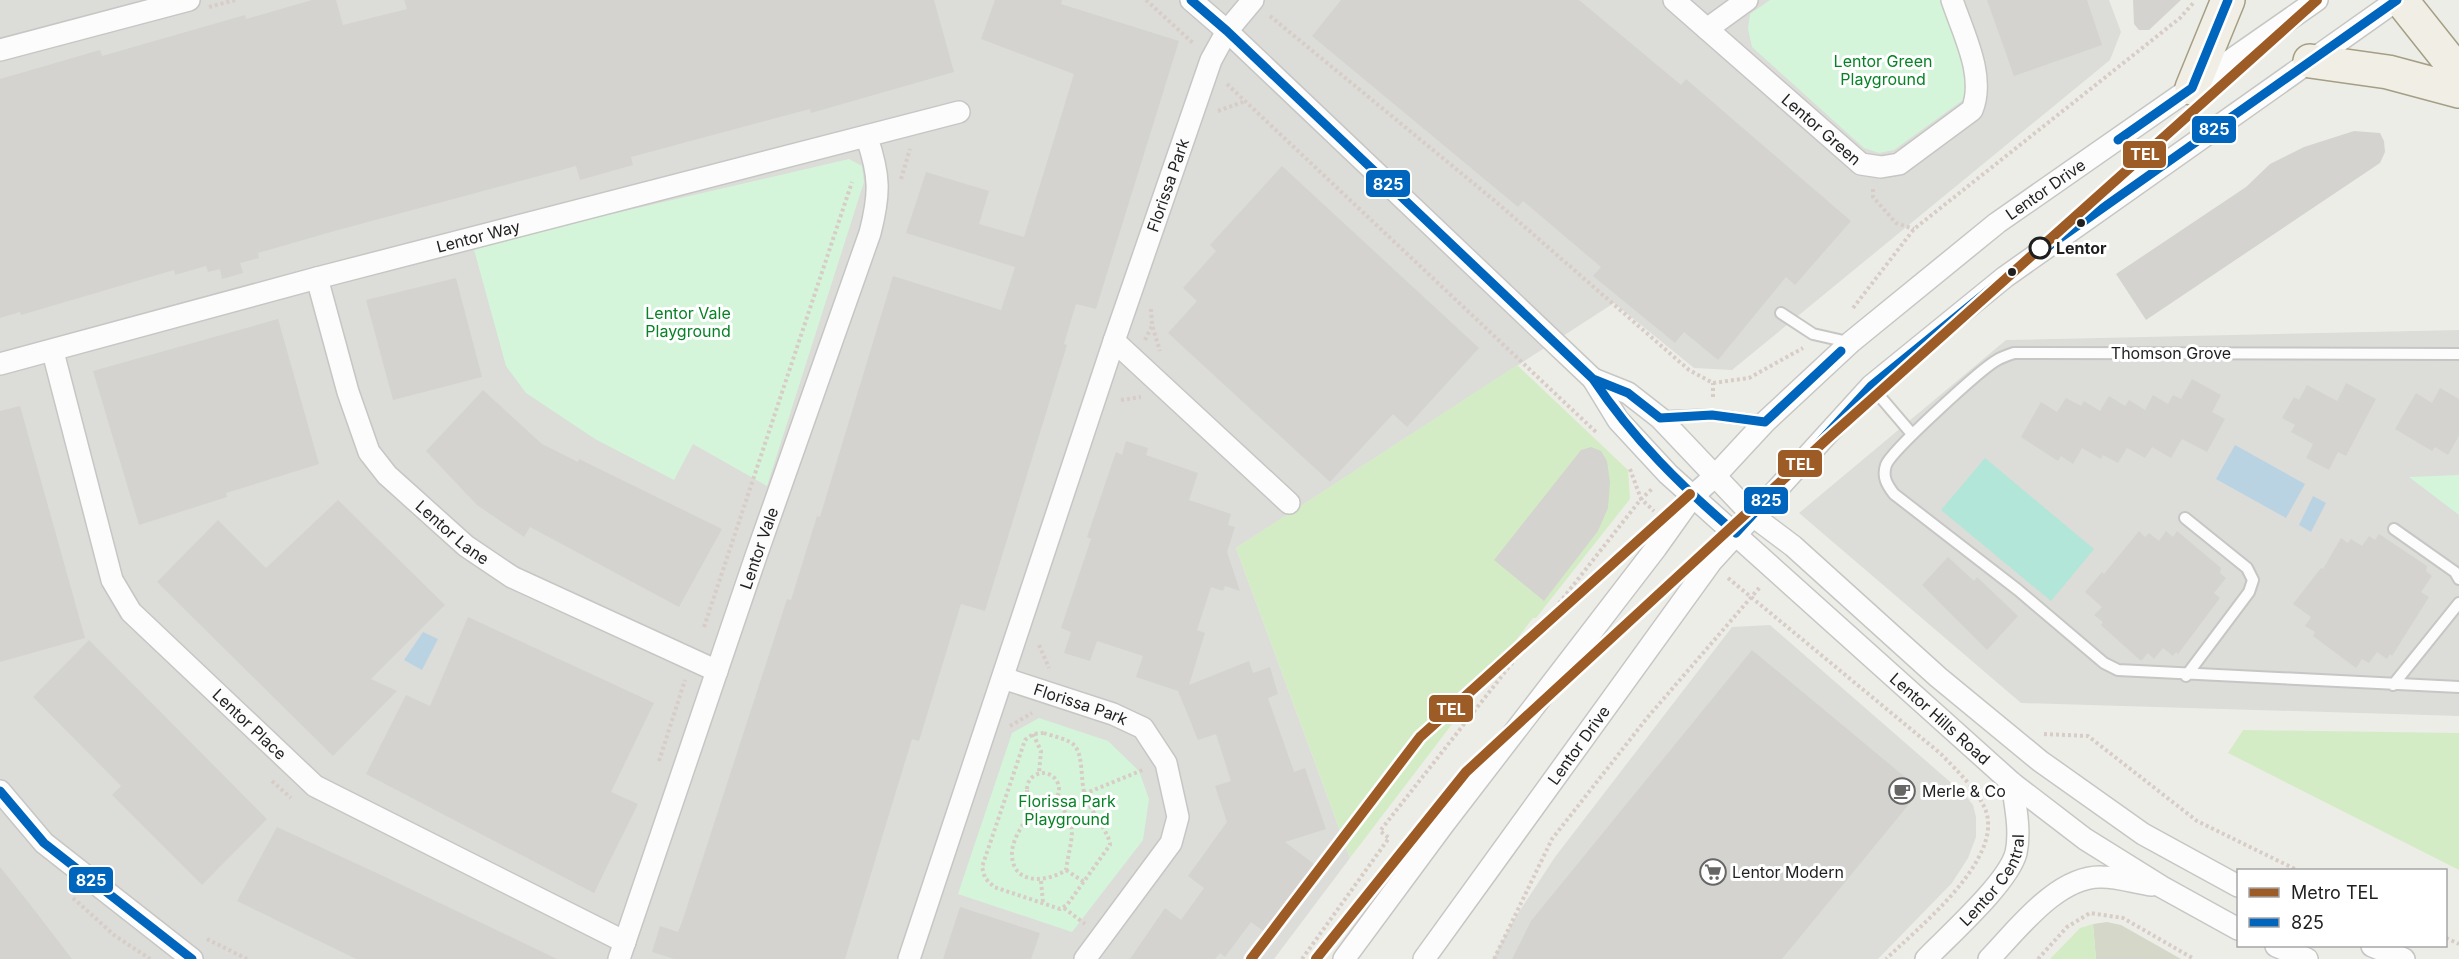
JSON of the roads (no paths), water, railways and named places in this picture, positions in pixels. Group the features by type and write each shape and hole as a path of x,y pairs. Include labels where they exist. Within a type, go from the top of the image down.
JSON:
{"main road":[{"path":"2192,88 2228,0"},
{"path":"2399,0 2459,73"},
{"path":"2310,61 2388,72 2459,91"}],"street":[{"path":"0,50 189,0"},
{"path":"1191,0 1227,31 1593,379"},
{"name":"Lentor Green","path":"1674,0 1862,164 1890,166 1899,164 1960,120 1972,110 1977,99 1976,73 1953,0"},
{"path":"1707,29 1747,0"},
{"name":"Lentor Drive","path":"1765,422 1851,342 1997,223 2317,0"},
{"path":"1736,533 1871,386 2005,277 2399,0"},
{"path":"1227,31 1252,1"},
{"name":"Florissa Park","path":"909,959 1114,341 1211,60 1227,31"},
{"name":"Lentor Way","path":"0,364 53,352 317,278 867,138 959,112"},
{"name":"Lentor Vale","path":"622,950 870,233 879,187 876,165 867,138"},
{"name":"Lentor Lane","path":"317,278 348,392 369,452 387,475 466,546 512,577 717,671"},
{"path":"1114,341 1289,503"},
{"name":"Lentor Place","path":"53,352 112,580 132,612 315,786 622,950"},
{"name":"Lentor Hills Road","path":"1593,379 1628,393 1660,417 1753,516 1793,546 1938,677 2040,761 2143,834 2237,885"},
{"name":"Lentor Hills Road","path":"1593,379 1618,420 1668,474 2012,783 2085,839 2162,887 2237,928"},
{"path":"1344,959 1693,496 1714,477 1765,422"},
{"name":"Lentor Drive","path":"1424,959 1711,562 1736,533"},
{"name":"Florissa Park","path":"1003,678 1113,714 1143,728 1166,763 1178,817 1171,843 1084,959"},
{"name":"Lentor Central","path":"1926,959 2005,876 2016,852 2016,812 2012,783"},
{"path":"0,791 44,843 192,959"},
{"path":"1989,959 2049,897 2074,883 2100,876 2162,887"},
{"path":"2280,947 2307,959"},
{"path":"2377,947 2404,959"}],"lane":[{"path":"1781,313 1822,337 1839,342 1851,342"},
{"name":"Thomson Grove","path":"2459,354 2014,353 1996,360 1912,434 1892,454 1886,464 1884,474 1887,485 1894,494 2018,590 2104,663 2118,670 2187,676 2459,687"},
{"path":"1871,386 1912,434"},
{"path":"1660,417 1712,415 1765,422"},
{"path":"2185,518 2247,568 2253,580 2249,592 2187,676"},
{"path":"2394,529 2455,572 2459,579"},
{"path":"2393,685 2459,603"}],"water":[{"path":"2235,445 2305,484 2286,518 2216,479"},
{"path":"2313,496 2326,503 2311,532 2299,525"},
{"path":"423,632 438,639 422,670 404,660"}],"metro line":[{"name":"TEL","path":"1316,959 1466,772 1827,439 2317,0"},
{"name":"TEL","path":"1251,959 1420,737 1690,494"}],"place":[{"name":"Lentor","path":"2040,248"},
{"name":"Merle & Co","path":"1902,791"},
{"name":"Lentor Modern","path":"1713,872"}],"park label":[{"name":"Lentor Green Playground","path":"1883,70"},
{"name":"Lentor Vale Playground","path":"688,322"},
{"name":"Florissa Park Playground","path":"1067,810"}]}
